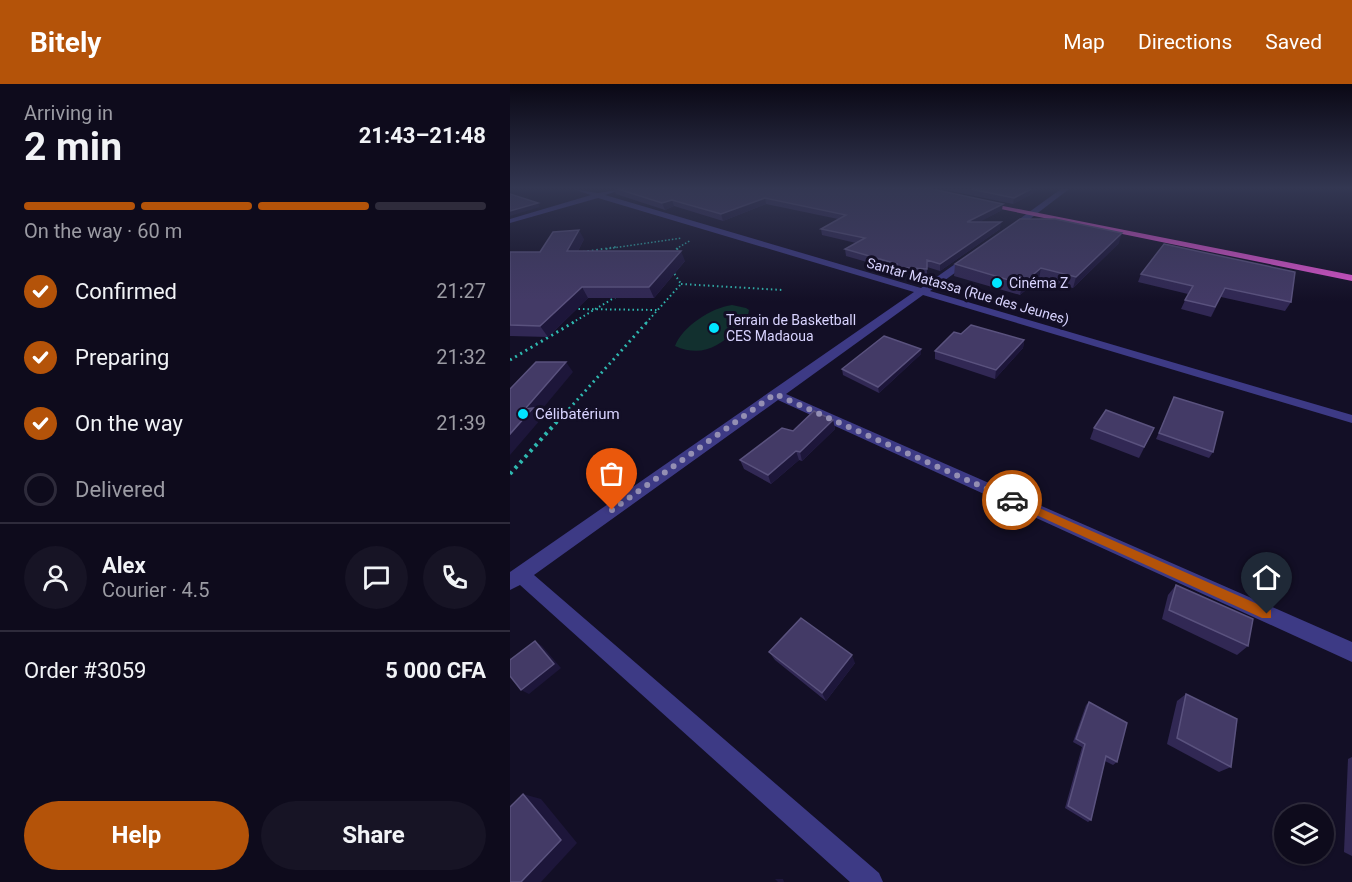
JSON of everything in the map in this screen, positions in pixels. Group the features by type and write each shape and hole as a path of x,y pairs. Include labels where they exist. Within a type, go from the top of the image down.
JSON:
{"highway":[{"path":"1095,226 1352,278"}],"street":[{"name":"Santar Matassa (Rue des Jeunes)","path":"700,226 1352,418"},
{"path":"996,239 1015,226"},
{"path":"870,882 515,578 977,252"},
{"path":"775,394 1352,652"}],"path":[{"path":"581,252 698,236 676,249 672,257"},
{"path":"668,265 681,284"},
{"path":"681,284 782,290"},
{"path":"510,474 681,284"},
{"path":"510,360 623,293"},
{"path":"564,309 658,310"}],"green space":[{"name":"Terrain de Basketball CES Madaoua","path":"732,305 749,310 742,323 722,342 701,351 675,346 684,332 699,319 715,310"}],"building":[{"path":"826,226 995,226 940,264 927,260 927,269 895,267 897,264 845,249 865,238 821,229"},
{"path":"1010,226 1090,226 1122,233 1076,277 1041,268 1022,284 955,264"},
{"path":"579,230 567,251 681,251 649,287 582,287 540,326 510,325 510,252 540,252 553,232"},
{"path":"1164,244 1295,272 1291,302 1225,288 1215,307 1185,300 1193,286 1141,274"},
{"path":"971,325 1024,340 996,370 935,351 954,332 961,334"},
{"path":"884,336 921,349 878,387 842,369"},
{"path":"536,362 566,362 525,409 533,408 510,434 510,389"},
{"path":"1174,397 1223,412 1213,452 1159,433"},
{"path":"1106,410 1154,428 1144,447 1094,428"},
{"path":"814,411 833,420 800,452 796,451 768,475 740,460 782,428 793,431"},
{"path":"1176,585 1253,619 1248,646 1169,610"},
{"path":"801,618 852,655 822,693 769,652"},
{"path":"535,641 554,664 521,690 510,676 510,660"},
{"path":"1186,694 1237,719 1231,767 1177,738"},
{"path":"1089,702 1127,723 1117,762 1106,756 1091,820 1068,806 1085,744 1076,739"},
{"path":"523,794 561,840 521,882 510,882 510,807"}],"way so far":[{"path":"612,510 775,394 1012,500"}],"place":[{"name":"Cinéma Z","path":"997,283"},
{"name":"Terrain de Basketball CES Madaoua","path":"714,328"},
{"name":"Célibatérium","path":"523,414"}],"route":[{"path":"1012,500 1267,614"}]}
